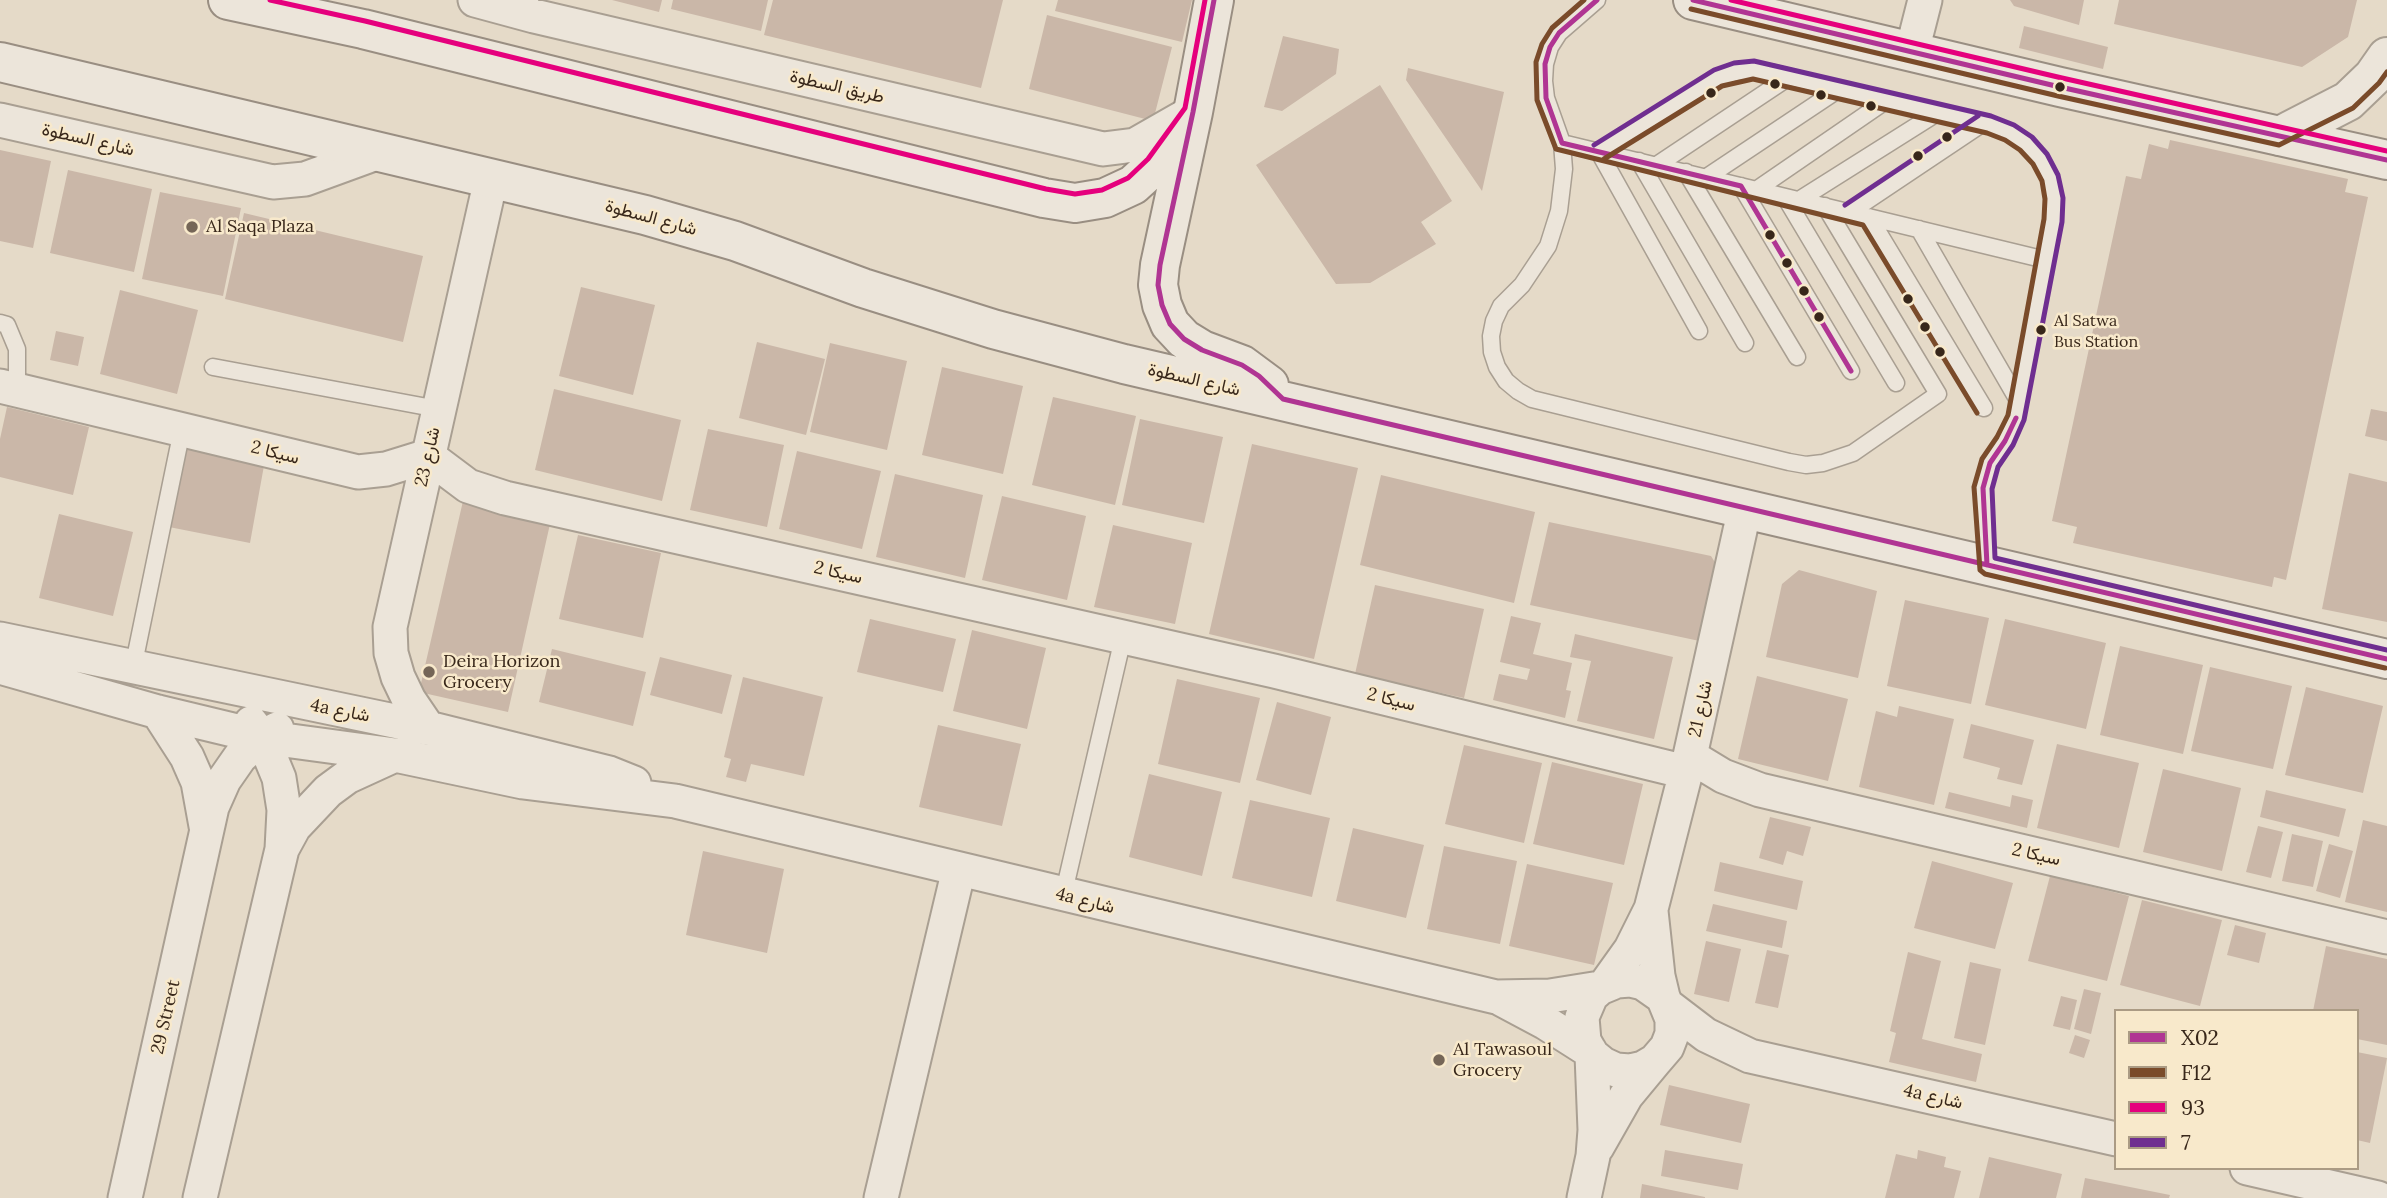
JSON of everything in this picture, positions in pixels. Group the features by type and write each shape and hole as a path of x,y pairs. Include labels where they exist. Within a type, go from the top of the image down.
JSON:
{"main road":[{"path":"229,0 363,29 1044,198 1075,203 1105,198 1133,185 1155,164 1193,112"},
{"path":"1214,0 1158,285 1170,324 1184,339 1202,350 1242,365 1259,376 1283,399"},
{"path":"1693,0 2060,87 2387,160"},
{"path":"2280,136 2348,101 2374,77 2387,57"},
{"name":"شارع السطوة","path":"0,62 645,215 735,241 863,288 993,329 1124,364 2387,659"}],"street":[{"name":"طريق السطوة","path":"475,0 536,8 1103,149 1135,145 1193,112"},
{"path":"1912,51 1925,0"},
{"name":"شارع السطوة","path":"0,120 273,182 305,178 379,152"},
{"name":"شارع 23","path":"428,728 398,677 391,653 390,627 491,179"},
{"name":"سيكا 2","path":"8,388 358,472 386,469 428,456 468,485 505,498 1688,764 1760,790 2387,937"},
{"name":"شارع 21","path":"1603,986 1631,948 1651,909 1688,764 1745,508"},
{"name":"4a شارع","path":"0,639 428,728 609,774 675,802"},
{"name":"4a شارع","path":"0,667 158,712 262,737 395,755 536,784 675,802 1496,997 1523,1010 1591,1053"},
{"path":"200,1198 282,849 284,810 279,778 262,737 240,708 212,685"},
{"name":"29 Street","path":"125,1198 212,807 223,780 240,757 262,737 285,724 338,711"},
{"name":"29 Street","path":"158,712 187,757 198,782 205,809 207,836"},
{"path":"282,849 294,827 327,791 348,777 395,755"},
{"path":"881,1198 959,869"},
{"name":"شارع 21","path":"1651,909 1654,954 1665,1002"},
{"path":"1593,1156 1626,1096 1657,1060 1667,1047 1672,1034 1672,1019 1665,1002 1643,983 1630,980 1603,986 1591,996 1582,1017 1584,1041 1591,1053 1603,1064 1616,1070 1643,1068 1657,1060"},
{"name":"4a شارع","path":"1496,997 1550,996 1603,986"},
{"name":"4a شارع","path":"1665,1002 1706,1035 1750,1056"},
{"path":"1584,1198 1593,1156 1595,1105 1591,1053"},
{"name":"4a شارع","path":"1657,1060 1704,1055 1750,1056 2114,1139"},
{"path":"2256,1170 2378,1198"}],"lane":[{"path":"1597,0 1559,33 1550,47 1545,64 1546,98 1562,143 1564,169 1559,211 1548,246 1522,285 1501,306 1494,321 1492,352 1506,381 1532,399 1789,462 1806,465 1823,463 1853,453 1938,394 1825,206"},
{"path":"1599,152 1718,78 1736,72 1754,71 1983,123 2008,132 2026,144 2040,159 2050,178 2054,198 2046,260 2016,418 2006,441 1990,463 1983,488 1987,565"},
{"path":"1657,165 1789,77"},
{"path":"1707,177 1839,89"},
{"path":"1749,188 1887,100"},
{"path":"1792,198 1937,113"},
{"path":"1850,212 1983,123"},
{"path":"1562,143 2046,260"},
{"path":"1599,152 1699,331"},
{"path":"1639,161 1745,343"},
{"path":"1686,172 1797,357"},
{"path":"1749,188 1851,371"},
{"path":"1792,198 1896,383"},
{"path":"1869,217 1984,408"},
{"path":"1919,229 2019,402"},
{"path":"0,323 7,325 17,349 8,388"},
{"path":"213,367 438,409"},
{"path":"133,668 182,430"},
{"path":"1063,895 1123,638"}],"building":[{"path":"612,0 662,0 659,12"},
{"path":"673,0 768,0 761,31 671,9"},
{"path":"773,0 1003,0 981,88 764,35"},
{"path":"1058,0 1192,0 1182,42 1055,11"},
{"path":"2010,0 2084,0 2079,25 2014,6"},
{"path":"2119,0 2357,0 2348,37 2302,67 2114,24"},
{"path":"1047,15 1172,47 1153,121 1029,89"},
{"path":"2024,26 2108,47 2103,69 2019,48"},
{"path":"1283,36 1339,49 1336,74 1282,111 1264,107"},
{"path":"1408,68 1504,92 1482,191 1406,80"},
{"path":"1380,85 1452,201 1421,222 1436,244 1370,283 1336,284 1256,165"},
{"name":"Al Satwa Bus Station","path":"2170,140 2348,179 2345,192 2368,197 2286,580 2274,577 2272,587 2073,543 2077,527 2052,521 2126,176 2141,179 2149,144 2168,149"},
{"path":"0,150 51,161 33,248 0,241"},
{"path":"68,170 152,189 134,272 50,253"},
{"path":"160,192 241,208 223,296 142,279"},
{"path":"244,213 423,256 403,342 225,299"},
{"path":"581,287 655,305 633,395 559,376"},
{"path":"120,290 198,310 177,394 100,374"},
{"path":"56,331 84,337 78,366 50,360"},
{"path":"757,342 825,359 806,435 739,418"},
{"path":"830,343 907,361 887,450 810,432"},
{"path":"942,367 1023,386 1003,474 922,455"},
{"path":"554,389 681,420 662,501 535,470"},
{"path":"1053,397 1136,416 1115,505 1032,485"},
{"path":"7,407 89,427 73,495 0,477 0,439"},
{"path":"2371,409 2387,412 2387,441 2365,436"},
{"path":"1140,419 1223,437 1204,523 1122,505"},
{"path":"708,429 784,445 767,527 690,510"},
{"path":"185,444 265,460 250,543 169,527"},
{"path":"1252,444 1358,468 1314,659 1209,634"},
{"path":"797,451 881,471 862,549 779,529"},
{"path":"2349,473 2387,482 2387,622 2322,609"},
{"path":"895,474 983,495 965,578 876,557"},
{"path":"1381,475 1535,512 1514,603 1360,565"},
{"path":"1002,496 1086,516 1067,600 982,580"},
{"path":"463,501 552,515 508,712 419,692"},
{"path":"59,514 133,532 113,616 39,598"},
{"path":"1549,522 1711,556 1724,577 1709,643 1530,605"},
{"path":"1113,525 1192,543 1175,624 1094,607"},
{"path":"578,535 661,553 643,638 559,619"},
{"path":"1799,570 1877,591 1858,678 1766,657 1782,584"},
{"path":"1375,585 1484,609 1464,698 1355,674"},
{"path":"1905,600 1989,618 1971,704 1887,686"},
{"path":"1511,616 1541,623 1533,654 1572,663 1566,690 1571,691 1565,718 1493,700 1499,674 1527,680 1530,669 1500,662"},
{"path":"870,619 956,639 943,692 857,672"},
{"path":"2005,619 2106,643 2086,729 1985,705"},
{"path":"972,630 1046,648 1027,729 953,711"},
{"path":"1575,634 1673,657 1654,739 1577,721 1591,661 1570,657"},
{"path":"2120,646 2203,665 2183,754 2100,735"},
{"path":"552,649 646,672 633,726 539,702"},
{"path":"660,657 732,675 722,714 650,695"},
{"path":"2210,667 2292,686 2273,769 2191,751"},
{"path":"1757,676 1848,699 1828,781 1738,759"},
{"path":"743,677 823,697 804,776 751,764 746,782 726,777 731,759 724,757"},
{"path":"1177,679 1260,698 1240,783 1158,764"},
{"path":"2306,687 2383,706 2363,793 2285,775"},
{"path":"1277,702 1331,717 1311,795 1256,780"},
{"path":"1899,706 1954,719 1934,805 1859,787 1876,711 1897,717"},
{"path":"1971,724 2034,740 2022,785 1997,779 2000,768 1963,758"},
{"path":"938,725 1021,744 1002,826 919,807"},
{"path":"2057,744 2139,763 2119,848 2037,828"},
{"path":"1464,745 1542,763 1524,843 1445,824"},
{"path":"1552,762 1643,784 1624,865 1533,844"},
{"path":"2163,769 2241,788 2222,871 2143,852"},
{"path":"1149,774 1222,792 1202,876 1129,857"},
{"path":"2266,790 2346,809 2339,837 2260,817"},
{"path":"1949,792 2010,807 2012,795 2033,800 2027,828 1945,808"},
{"path":"1250,800 1330,818 1312,897 1232,878"},
{"path":"1770,817 1811,827 1803,856 1787,851 1783,865 1759,858"},
{"path":"2363,820 2387,826 2387,912 2345,902"},
{"path":"2258,826 2283,832 2271,878 2246,872"},
{"path":"1353,828 1424,845 1406,918 1336,901"},
{"path":"2292,834 2323,841 2313,887 2282,881"},
{"path":"2329,844 2353,851 2340,898 2316,891"},
{"path":"1444,846 1517,861 1500,944 1427,929"},
{"path":"703,851 784,869 767,953 686,935"},
{"path":"1932,861 2013,883 1995,949 1914,928"},
{"path":"1720,862 1803,881 1797,910 1714,891"},
{"path":"1527,864 1613,883 1594,965 1509,946"},
{"path":"2050,876 2129,896 2107,981 2028,961"},
{"path":"2142,900 2222,920 2200,1006 2120,985"},
{"path":"1713,904 1787,921 1782,948 1706,931"},
{"path":"2235,925 2266,933 2259,963 2227,955"},
{"path":"1706,941 1741,949 1729,1002 1694,994"},
{"path":"2326,946 2387,959 2387,1045 2359,1039 2359,1009 2313,1009"},
{"path":"1767,950 1789,955 1778,1008 1755,1003"},
{"path":"1908,952 1941,961 1922,1039 1982,1054 1976,1082 1889,1062 1896,1033 1890,1031"},
{"path":"1970,962 2001,969 1985,1045 1954,1038"},
{"path":"2084,989 2101,993 2091,1034 2074,1029"},
{"path":"2061,996 2077,1000 2070,1030 2053,1026"},
{"path":"2075,1035 2090,1040 2084,1058 2069,1053"},
{"path":"2359,1052 2387,1058 2370,1143 2359,1140"},
{"path":"1669,1085 1750,1104 1741,1143 1660,1125"},
{"path":"1665,1150 1743,1164 1738,1190 1661,1176"},
{"path":"1918,1150 1946,1157 1944,1167 1961,1171 1954,1198 1885,1198 1896,1154 1917,1159"},
{"path":"1989,1157 2062,1174 2056,1198 1979,1198"},
{"path":"2085,1178 2170,1195 2169,1198 2081,1198"},
{"path":"1642,1184 1705,1197 1705,1198 1640,1198"}],"transit line":[{"name":"93","path":"270,0 1075,194 1102,190 1128,178 1148,159 1185,108 1205,0"},
{"name":"X02","path":"1214,0 1158,285 1170,324 1184,339 1202,350 1242,365 1259,376 1283,399 2387,659"},
{"name":"F12","path":"1584,0 1552,28 1542,44 1536,62 1537,100 1556,149 1863,225 1977,413"},
{"name":"X02","path":"1597,0 1559,33 1550,47 1545,64 1546,98 1562,143 1741,186 1851,371"},
{"name":"X02","path":"1693,0 2060,87 2387,160"},
{"name":"93","path":"1731,0 2387,151"},
{"name":"F12","path":"1691,9 2279,145 2353,108 2387,72"},
{"name":"7","path":"1594,145 1714,70 1734,63 1754,61 1991,116 2014,125 2032,137 2047,154 2058,175 2063,198 2062,222 2024,420 2013,445 1998,467 1992,489 1995,558 2387,650"},
{"name":"F12","path":"1604,159 1722,86 1753,79 1987,133 2005,140 2020,150 2033,164 2042,181 2044,219 2008,415 1982,459 1974,487 1980,570 1985,574 2385,668"},
{"name":"7","path":"1845,205 1978,116"},
{"name":"X02","path":"1987,565 1983,488 1990,463 2016,418"}],"place":[{"name":"Al Saqa Plaza","path":"192,227"},
{"name":"Al Satwa Bus Station","path":"2041,330"},
{"name":"Deira Horizon Grocery","path":"429,672"},
{"name":"Al Tawasoul Grocery","path":"1439,1060"}]}
